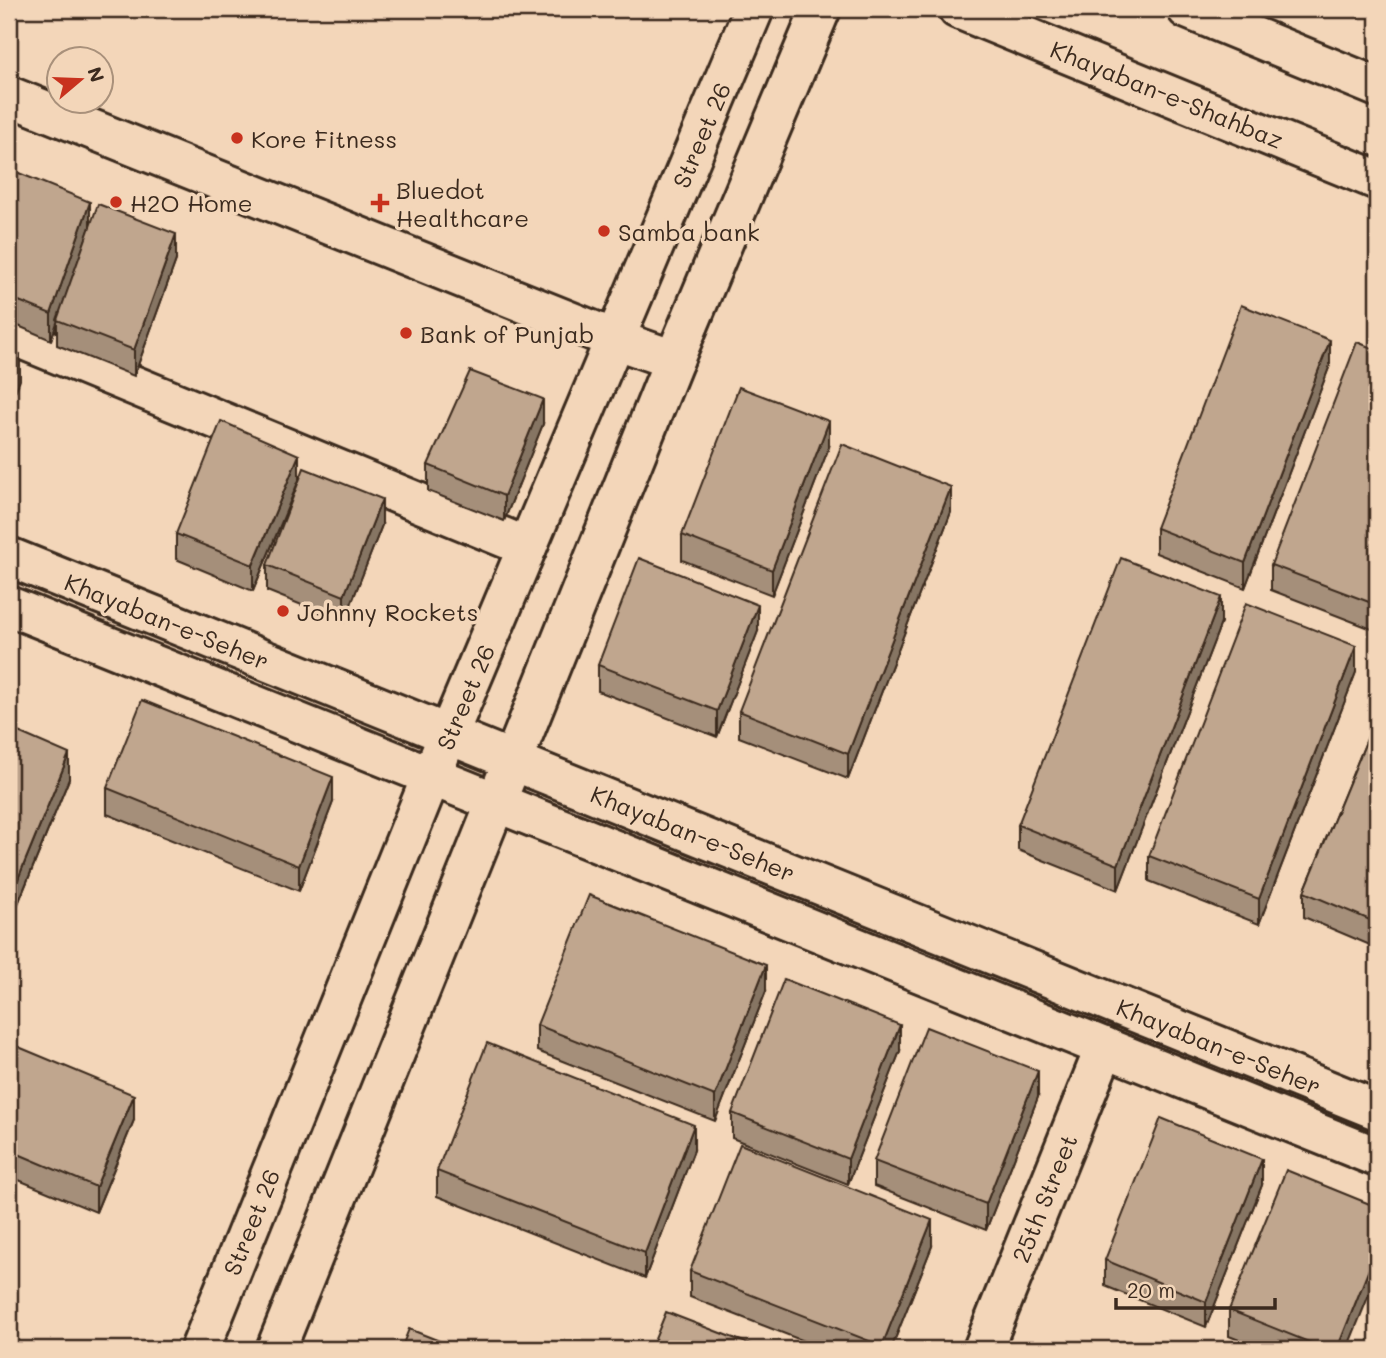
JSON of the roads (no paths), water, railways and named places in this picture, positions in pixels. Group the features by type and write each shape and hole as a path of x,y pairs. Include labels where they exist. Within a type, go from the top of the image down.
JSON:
{"main road":[{"name":"Street 26","path":"200,1349 448,735 754,9"},
{"path":"276,1349 674,360 821,9"},
{"name":"Khayaban-e-Shahbaz","path":"958,9 1377,180"},
{"path":"1187,9 1377,87"},
{"path":"9,96 614,339 674,360"},
{"path":"9,334 527,547"},
{"name":"Khayaban-e-Seher","path":"9,557 1377,1110"},
{"name":"Khayaban-e-Seher","path":"9,607 1377,1157"},
{"name":"25th Street","path":"983,1349 1105,1047"}],"place":[{"name":"Kore Fitness","path":"237,138"},
{"name":"H2O Home","path":"116,202"},
{"name":"Bluedot Healthcare","path":"380,203"},
{"name":"Samba bank","path":"604,231"},
{"name":"Bank of Punjab","path":"406,333"},
{"name":"Johnny Rockets","path":"283,611"}]}
